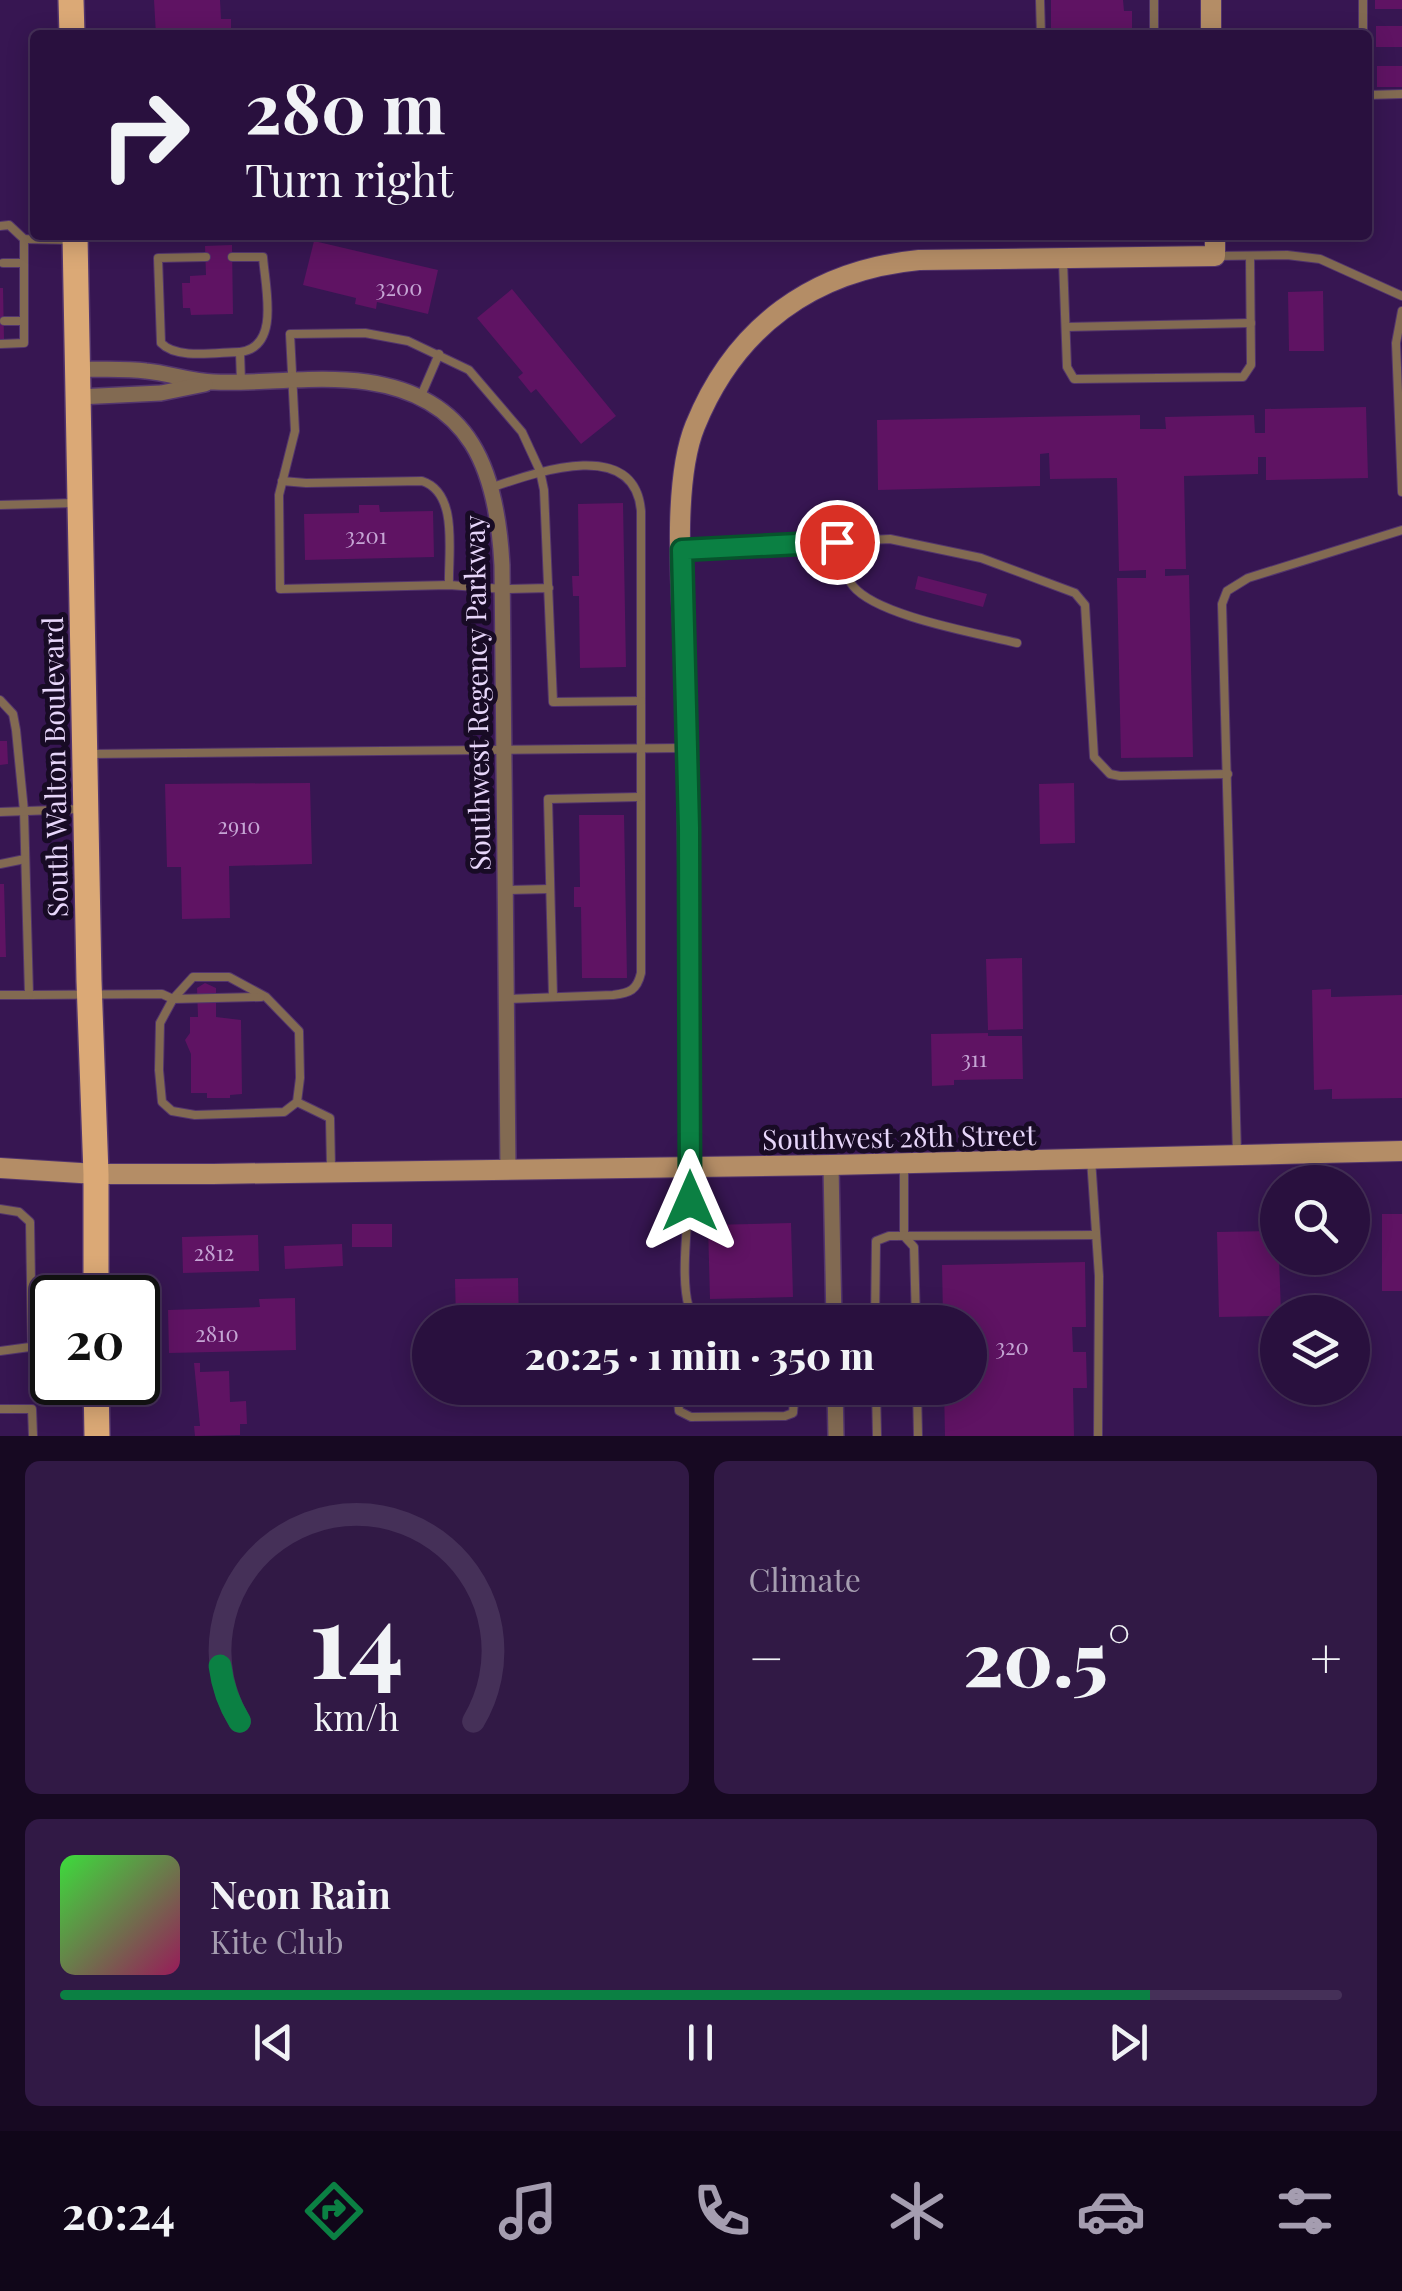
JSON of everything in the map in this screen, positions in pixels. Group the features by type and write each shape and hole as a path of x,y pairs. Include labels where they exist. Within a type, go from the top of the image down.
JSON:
{"main road":[{"path":"71,0 72,30"},
{"name":"South Walton Boulevard","path":"75,240 96,1275"},
{"path":"96,1405 97,1436"}],"street":[{"path":"1211,0 1212,30"},
{"path":"690,1167 681,514 693,430 711,389 736,352 778,312 822,284 884,264 1063,258 1215,246"},
{"name":"Southwest Regency Parkway","path":"78,369 149,371 209,382 366,382 420,398 458,425 478,454 492,487 500,525 503,590 508,1170"},
{"name":"Southwest Regency Parkway","path":"78,397 161,393 209,382"},
{"name":"Southwest 28th Street","path":"0,1168 96,1174 508,1170 1402,1151"},
{"path":"831,1165 834,1305"},
{"path":"836,1405 836,1436"}],"lane":[{"path":"1040,0 1041,30"},
{"path":"1154,0 1154,30"},
{"path":"1363,0 1364,30"},
{"path":"1372,94 1402,94"},
{"path":"0,226 8,225 24,239 30,239"},
{"path":"0,344 24,343 24,239"},
{"path":"1215,246 1250,256 1320,259 1402,296"},
{"path":"206,257 158,258 160,343 167,350 240,352 261,344 267,332 263,256 232,257"},
{"path":"1063,258 1067,367 1074,380 1242,378 1251,365 1250,256"},
{"path":"3,263 24,263"},
{"path":"1402,311 1396,343 1402,492"},
{"path":"4,321 24,321"},
{"path":"1066,327 1250,323"},
{"path":"549,588 503,590 450,585 280,589 278,524 282,481 295,431 290,334 365,333 408,341 469,370 502,404 522,432 540,471 546,516 549,588 553,702 641,701"},
{"path":"240,352 241,382"},
{"path":"420,398 439,354"},
{"path":"492,487 571,465 610,470 633,481 640,494 638,985 629,993 507,999"},
{"path":"282,481 422,481 435,485 444,496 447,512 450,585"},
{"path":"0,505 79,502"},
{"path":"1237,1154 1221,624 1226,591 1248,578 1402,530"},
{"path":"682,550 890,539 982,558 1075,593 1085,605 1092,744 1100,767 1120,776 1228,774"},
{"path":"837,542 845,574 854,587 878,606 1017,644"},
{"path":"0,700 13,714 24,812 29,994"},
{"path":"84,754 687,748"},
{"path":"553,997 548,799 639,797"},
{"path":"0,812 85,809"},
{"path":"0,864 25,859"},
{"path":"506,890 550,889"},
{"path":"193,977 229,977 266,997 299,1031 296,1102 284,1112 195,1115 172,1111 162,1102 159,1070 160,1024 174,999 193,977"},
{"path":"0,995 266,997"},
{"path":"296,1102 330,1118 331,1172"},
{"path":"1091,1160 1096,1235 1098,1436"},
{"path":"904,1163 904,1236 914,1247 916,1305"},
{"path":"688,1305 685,1228 690,1167"},
{"path":"0,1210 19,1212 30,1222 31,1275"},
{"path":"875,1305 876,1240 904,1236 1096,1235"},
{"path":"0,1351 30,1345"},
{"path":"679,1405 680,1411 691,1417 786,1416 793,1413 796,1405"},
{"path":"876,1405 877,1436"},
{"path":"917,1405 918,1436"},
{"path":"0,1409 32,1408 33,1436"}],"building":[{"path":"154,0 220,0 221,19 231,19 231,30 156,30"},
{"path":"1051,0 1123,0 1124,11 1132,11 1132,30 1051,30"},
{"path":"1375,0 1402,0 1402,9 1375,9"},
{"path":"1376,26 1402,26 1402,47 1376,47"},
{"path":"1377,66 1402,66 1402,87 1377,87"},
{"path":"314,241 438,270 428,314 377,302 376,309 355,304 356,298 303,285"},
{"path":"232,245 233,314 191,315 190,308 183,308 182,283 190,283 190,276 206,275 205,246"},
{"path":"3,288 4,339 0,339"},
{"path":"512,289 616,416 581,444 536,389 531,393 518,377 523,373 477,318"},
{"path":"1323,291 1324,351 1289,351 1288,292"},
{"path":"1366,407 1368,478 1266,480 1266,457 1258,457 1258,474 1184,476 1186,569 1165,569 1165,576 1189,575 1193,757 1121,758 1117,578 1146,578 1146,570 1119,571 1117,478 1050,479 1049,453 1040,454 1040,486 878,490 877,420 1140,415 1140,429 1166,429 1165,417 1254,415 1255,433 1265,433 1265,409"},
{"path":"623,503 626,667 580,668 579,596 573,596 572,576 579,576 578,504"},
{"path":"359,505 379,505 380,512 433,511 434,557 305,560 304,514 359,513"},
{"path":"918,576 987,594 983,607 915,589"},
{"path":"0,741 7,741 8,764 0,765"},
{"path":"310,783 312,864 229,866 230,918 182,919 181,867 167,867 165,784"},
{"path":"1074,783 1075,843 1040,844 1039,784"},
{"path":"579,815 624,815 627,978 582,978 581,907 574,907 574,887 580,887"},
{"path":"0,884 4,884 6,957 0,957"},
{"path":"1022,958 1023,1029 988,1030 986,959"},
{"path":"205,983 216,988 216,1017 241,1020 242,1094 230,1098 191,1093 191,1054 185,1040 190,1033 190,1017 198,1017 197,988"},
{"path":"1331,989 1331,997 1402,995 1402,1098 1332,1099 1332,1089 1314,1090 1312,990"},
{"path":"931,1034 1022,1036 1023,1079 954,1080 954,1085 932,1086"},
{"path":"1382,1214 1402,1214 1402,1291 1382,1291"},
{"path":"791,1223 793,1297 710,1299 708,1225"},
{"path":"352,1224 392,1224 392,1247 352,1247"},
{"path":"1260,1231 1260,1275 1280,1275 1280,1295 1260,1295 1260,1316 1219,1317 1217,1232"},
{"path":"258,1235 259,1271 183,1273 182,1237"},
{"path":"342,1244 343,1266 285,1269 284,1246"},
{"path":"1085,1262 1086,1327 1072,1327 1073,1352 1086,1352 1087,1388 1073,1388 1074,1436 945,1436 944,1405 987,1405 987,1305 943,1305 942,1265"},
{"path":"518,1278 519,1305 456,1305 455,1279"},
{"path":"295,1298 296,1350 169,1353 168,1310 260,1307 259,1299"},
{"path":"194,1363 200,1363 200,1372 229,1371 230,1402 246,1401 247,1424 240,1424 240,1435 195,1436 194,1426 200,1426"}],"route":[{"path":"690,1201 689,828 682,550 837,542"}]}
